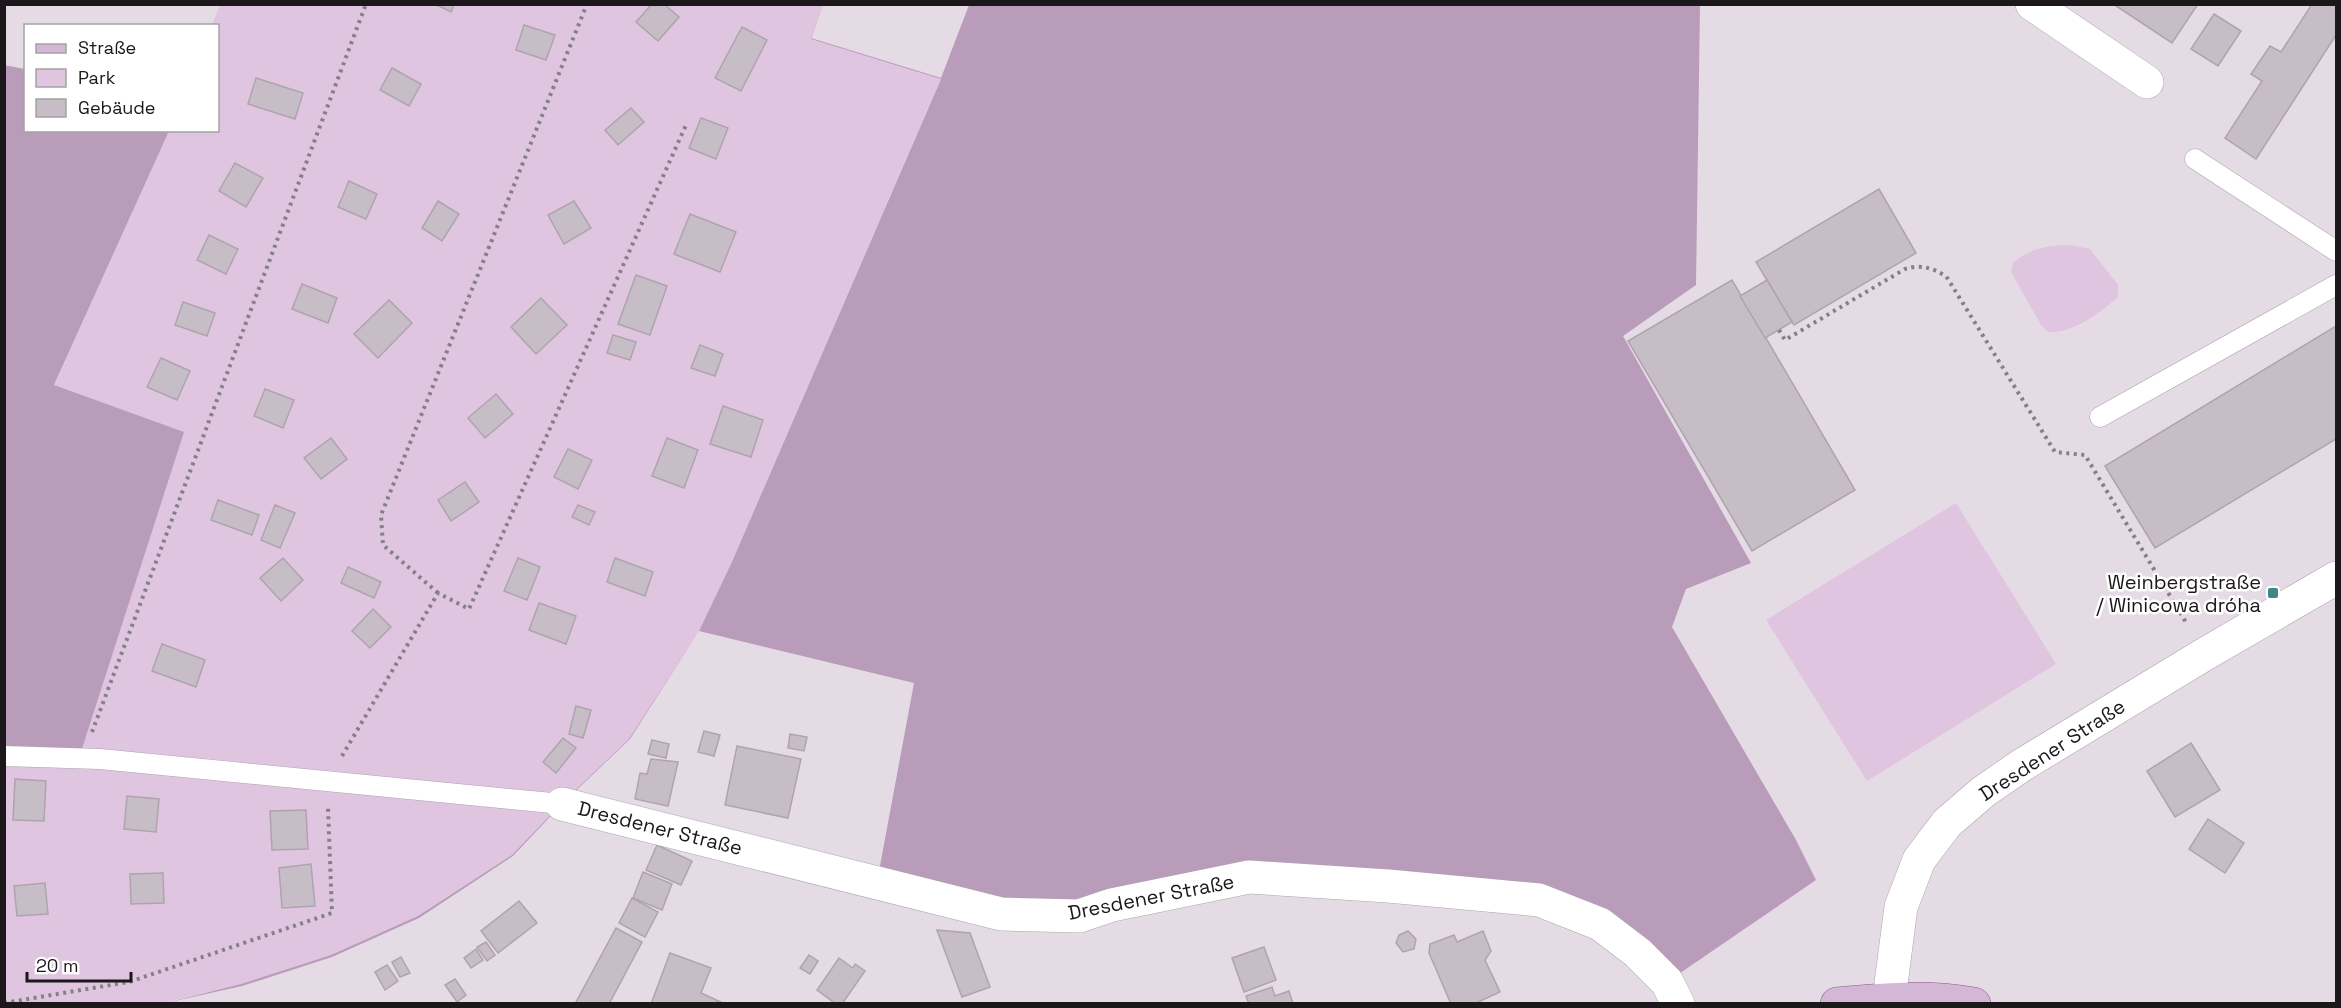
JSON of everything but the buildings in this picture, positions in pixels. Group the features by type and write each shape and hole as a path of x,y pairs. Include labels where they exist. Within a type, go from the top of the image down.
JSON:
{"main road":[{"path":"1837,1004 1889,999 1954,1000 1974,1004"}],"street":[{"path":"2032,4 2147,82"},
{"name":"Dresdener Straße","path":"1889,999 1901,907 1919,860 1947,823 1983,792 2022,765 2205,654 2337,578"},
{"name":"Dresdener Straße","path":"562,804 1001,914 1079,916 1112,905 1249,877 1388,886 1539,900 1600,924 1638,953 1666,982 1678,1004"}],"lane":[{"path":"2194,159 2337,251"},
{"path":"2100,417 2337,285"},
{"path":"4,756 82,758 562,804"}],"path":[{"path":"82,758 366,4"},
{"path":"587,4 381,515 383,545 438,592 469,609 686,125"},
{"path":"1779,330 1785,340 1905,269 1917,266 1933,268 1946,276 2055,452 2085,455 2205,654"},
{"path":"4,1003 129,982 332,913 327,781 438,592"}],"green space":[{"path":"220,5 823,5 811,39 941,78 731,564 699,631 629,739 512,855 418,916 331,955 241,984 161,1003 5,1004 5,756 184,433 54,386 169,132 219,132 219,24 212,24"},
{"path":"2070,245 2090,249 2118,285 2118,297 2077,326 2048,332 2041,325 2011,272 2013,263 2040,248"},
{"path":"1956,503 2056,664 1867,781 1766,620"}],"shaded area":[{"path":"969,5 1700,5 1696,285 1623,336 1751,563 1686,589 1672,627 1796,840 1816,880 1667,982 1601,923 1249,877 1079,916 877,882 914,683 699,631 731,564 941,79 811,38 941,78"},
{"path":"4,65 24,69 24,132 169,132 54,385 184,432 79,758 5,756"},
{"path":"699,631 630,739 562,804 513,856 419,918 332,957 242,986 161,1004 241,984 331,955 418,916 512,855 562,803 629,739"}],"place":[{"name":"Weinbergstraße / Winicowa dróha","path":"2273,593"}]}
